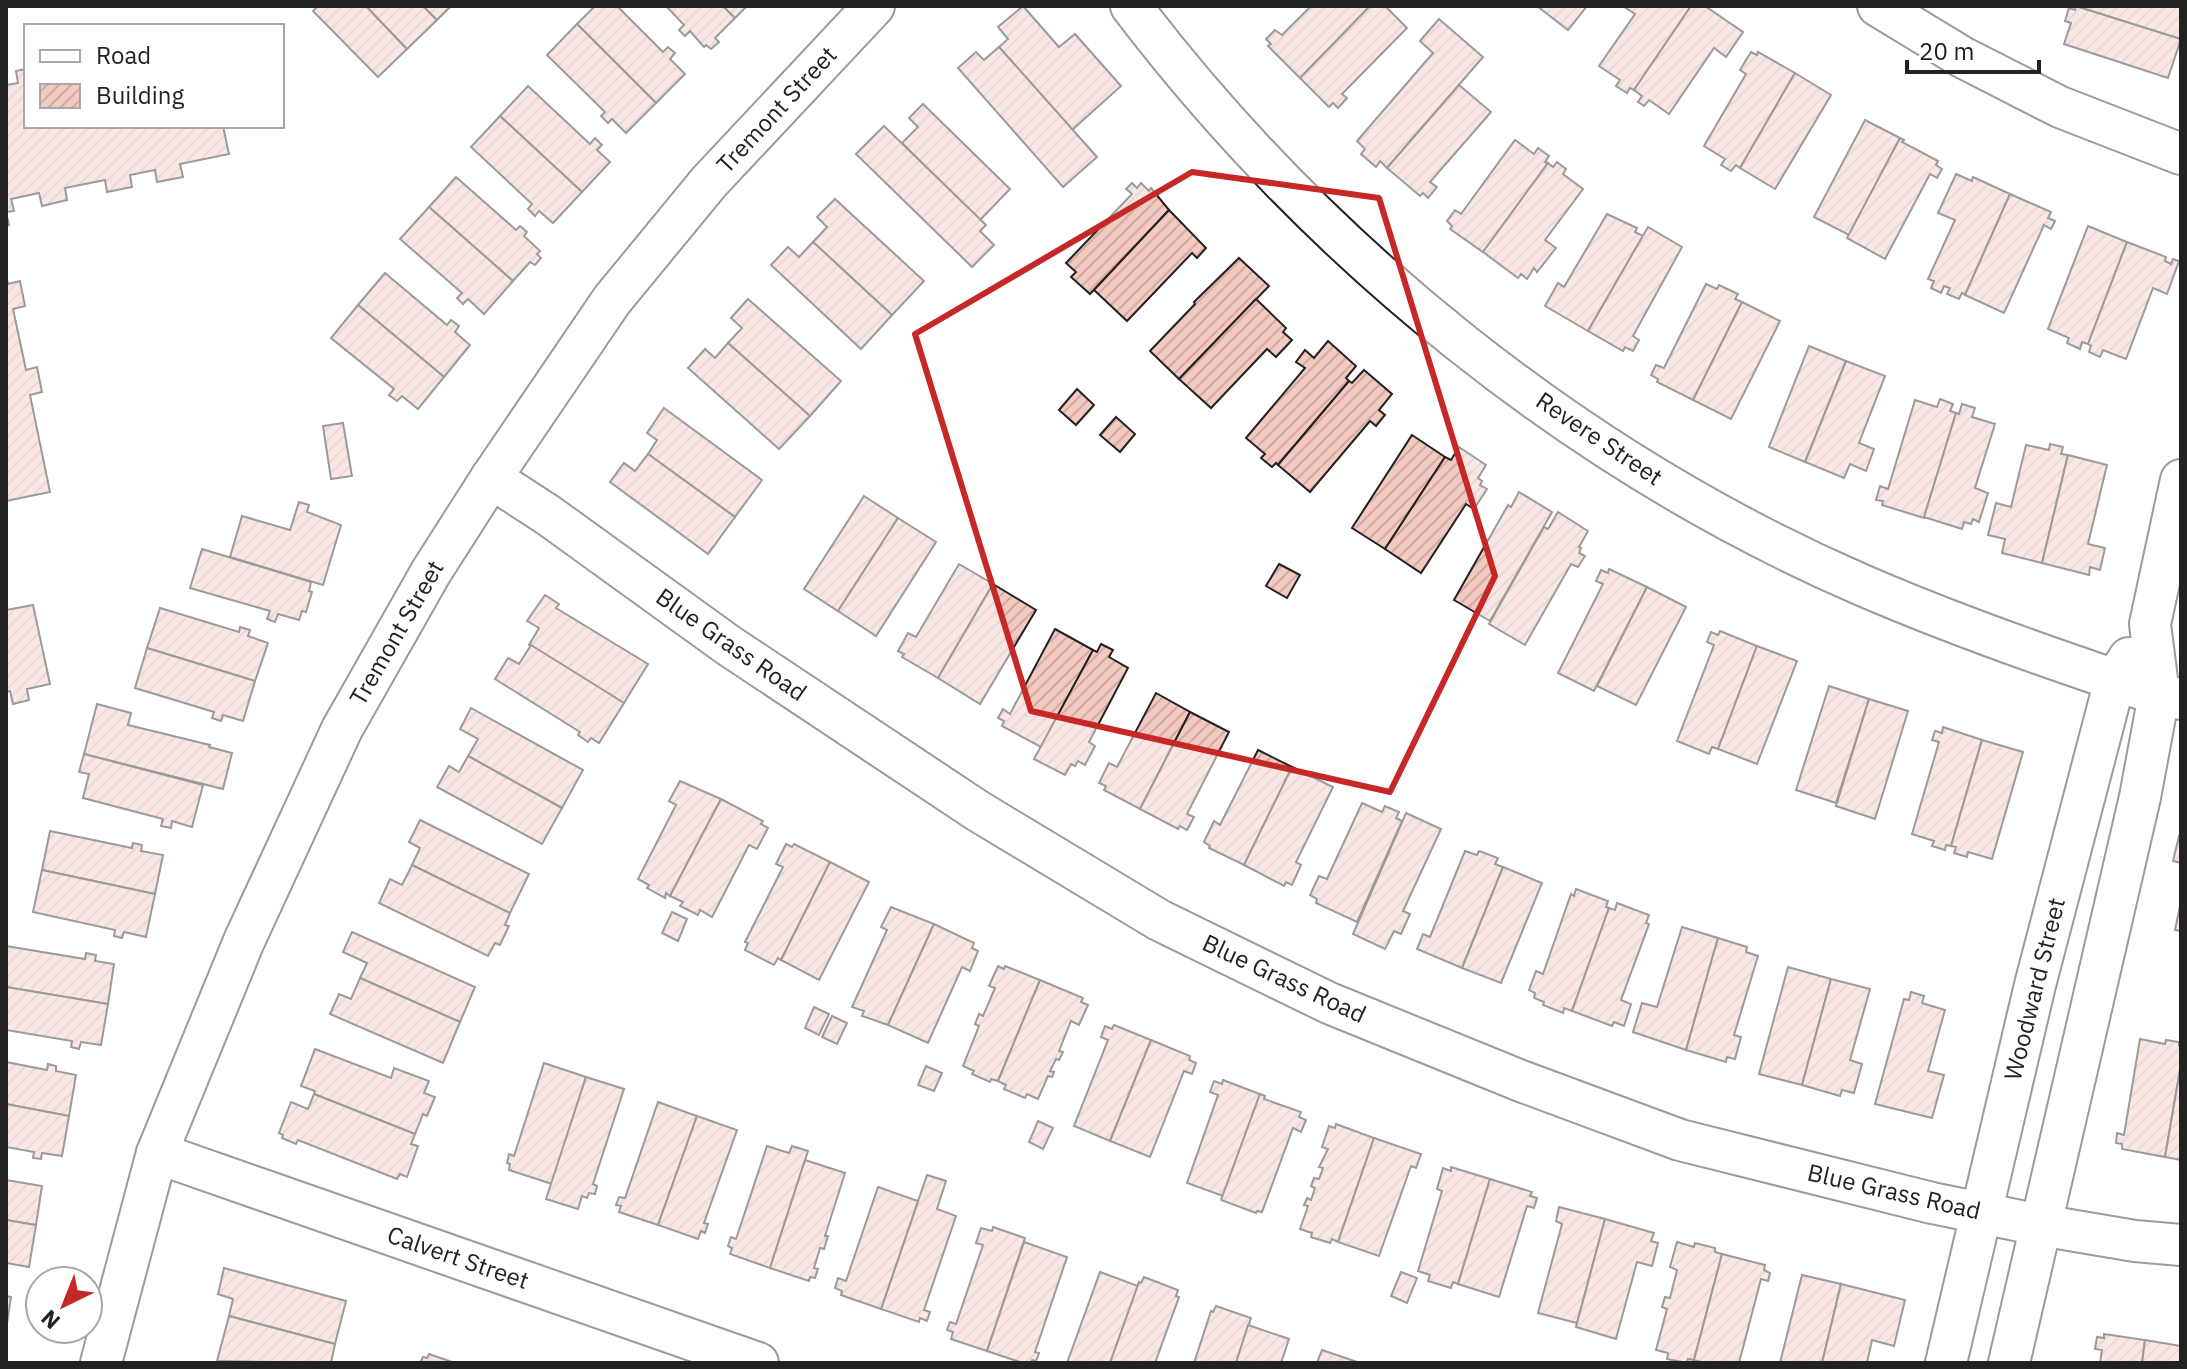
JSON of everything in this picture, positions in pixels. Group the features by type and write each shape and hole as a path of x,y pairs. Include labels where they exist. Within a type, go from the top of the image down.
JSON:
{"street":[{"name":"Tremont Street","path":"101,1363 157,1153 244,941 342,729 431,572 612,300 709,182 874,6"},
{"name":"Revere Street","path":"1131,6 1197,90 1269,170 1341,241 1487,364 1576,425 1696,502 1861,585 1973,630 2170,697"},
{"path":"1878,6 1962,57 2060,107 2181,154"},
{"name":"Blue Grass Road","path":"491,478 548,515 728,645 978,811 1159,920 1329,1003 1521,1081 1680,1140 1980,1213 2135,1241 2181,1245"},
{"name":"Woodward Street","path":"1946,1363 2035,985 2115,680 2150,624 2181,480"},
{"name":"Woodward Street","path":"2009,1363 2140,797 2170,697 2150,624"},
{"name":"Calvert Street","path":"157,1153 758,1363"}],"highlighted area":[{"path":"1192,172 1379,198 1495,576 1390,792 1031,711 915,334"}],"building":[{"path":"318,6 366,6 407,49 378,77 313,11"},
{"path":"366,6 423,6 437,20 407,49"},
{"path":"423,6 451,6 437,20"},
{"path":"595,6 617,6 663,52 668,47 675,53 670,59 685,74 656,103 577,24"},
{"path":"666,6 723,6 735,18 715,38 719,42 711,49 706,45 704,47 690,31 685,36 679,30 684,25"},
{"path":"723,6 747,6 735,18"},
{"path":"1023,6 1059,47 1075,34 1121,86 1072,130 999,47 1008,39 998,27"},
{"path":"1311,6 1370,6 1300,78 1268,46 1271,44 1266,39 1275,30 1282,35"},
{"path":"1370,6 1385,6 1407,28 1342,94 1347,98 1338,108 1333,103 1329,107 1300,78"},
{"path":"1537,6 1587,6 1568,30"},
{"path":"1691,6 1634,90 1630,88 1627,93 1616,86 1620,80 1599,66 1635,14 1626,8"},
{"path":"1691,6 1705,6 1743,32 1726,57 1714,48 1669,114 1649,100 1644,106 1638,102 1642,96 1634,90"},
{"path":"2076,6 2181,39 2168,78 2064,44 2071,23 2065,21 2069,8 2075,10"},
{"path":"2076,6 2181,6 2181,39"},
{"path":"1439,19 1483,57 1387,168 1380,161 1376,167 1361,154 1365,149 1357,141 1433,53 1420,41"},
{"path":"577,24 656,103 626,133 612,119 608,123 601,116 605,112 547,55"},
{"path":"999,47 1097,157 1063,187 958,68 976,52 984,60"},
{"path":"1751,52 1757,55 1758,52 1795,73 1740,168 1736,165 1731,171 1721,165 1725,159 1704,146 1746,74 1740,70"},
{"path":"24,69 24,128 223,128 229,154 180,164 183,177 157,182 155,170 130,175 132,187 107,192 105,180 65,188 67,200 42,206 39,193 11,199 14,211 6,212 6,85 18,83 16,71"},
{"path":"1795,73 1831,95 1775,189 1740,168"},
{"path":"1459,85 1491,112 1430,182 1437,187 1428,198 1423,193 1420,196 1387,168"},
{"path":"528,86 590,144 595,138 602,145 597,150 610,162 582,192 500,116"},
{"path":"923,104 1010,189 980,220 902,143 918,127 909,118"},
{"path":"500,116 582,192 553,223 539,211 535,216 528,209 532,204 471,147"},
{"path":"1865,120 1900,138 1849,235 1814,217"},
{"path":"884,126 986,225 980,231 994,245 972,267 856,154"},
{"path":"1900,138 1938,161 1936,165 1942,169 1937,178 1930,174 1885,259 1847,238"},
{"path":"1515,140 1534,154 1538,148 1549,156 1545,162 1548,163 1483,252 1450,229 1452,226 1447,221 1455,210 1461,214"},
{"path":"1557,162 1566,169 1563,174 1583,189 1545,240 1556,248 1537,272 1534,268 1527,279 1521,274 1518,278 1483,252 1548,163 1553,167"},
{"path":"1956,174 1972,181 1973,177 2010,194 1965,295 1962,293 1959,299 1947,294 1950,288 1944,286 1941,293 1931,288 1934,281 1928,279 1955,220 1938,213"},
{"path":"456,177 516,230 520,226 527,232 524,236 540,251 537,254 541,258 535,265 530,262 513,281 429,207"},
{"path":"1132,183 1137,188 1141,183 1149,191 1151,188 1169,210 1090,294 1071,277 1076,272 1066,263 1132,194 1126,189"},
{"path":"2010,194 2051,212 2048,218 2055,221 2051,229 2044,225 2004,313 1965,295"},
{"path":"835,199 924,281 892,315 813,242 827,227 817,217"},
{"path":"429,207 513,281 484,314 468,299 463,304 457,298 462,293 400,239"},
{"path":"1169,210 1206,248 1197,258 1192,253 1127,321 1094,290"},
{"path":"1607,214 1637,228 1635,232 1643,236 1588,331 1545,306 1558,283 1564,287"},
{"path":"2088,226 2127,242 2088,344 2082,342 2080,349 2067,343 2069,338 2048,329"},
{"path":"1648,227 1682,247 1633,336 1639,340 1633,351 1625,347 1623,351 1588,331"},
{"path":"813,242 892,315 861,349 771,265 788,247 799,257"},
{"path":"2127,242 2166,257 2165,261 2171,264 2173,259 2179,261 2167,294 2153,288 2126,359 2103,350 2100,357 2089,352 2091,346 2088,344"},
{"path":"1239,258 1269,286 1179,379 1150,351"},
{"path":"385,273 447,325 451,320 459,326 455,332 470,345 444,377 358,305"},
{"path":"6,276 8,284 20,281 25,306 13,309 26,370 37,367 42,392 30,395 50,492 6,501"},
{"path":"1706,284 1717,289 1719,285 1738,294 1735,299 1742,302 1693,400 1657,382 1658,379 1651,375 1656,365 1664,368"},
{"path":"748,299 841,381 810,416 728,343 742,328 731,318"},
{"path":"1256,299 1286,328 1283,332 1292,340 1276,357 1267,349 1211,408 1179,379"},
{"path":"1742,302 1780,321 1731,419 1693,400"},
{"path":"358,305 444,377 418,409 402,396 397,401 389,395 394,389 331,338"},
{"path":"1328,341 1356,366 1346,378 1349,381 1278,465 1276,463 1272,467 1261,458 1265,454 1246,438 1305,368 1296,362 1305,350 1314,358"},
{"path":"728,343 810,416 779,449 688,368 705,349 715,358"},
{"path":"1809,346 1846,361 1805,462 1769,447"},
{"path":"1846,361 1885,376 1859,443 1874,449 1866,471 1850,464 1844,478 1805,462"},
{"path":"1364,370 1392,394 1379,410 1385,415 1376,426 1370,421 1310,492 1278,465 1349,381 1352,383"},
{"path":"1077,389 1094,405 1076,425 1059,410"},
{"path":"1940,399 1953,404 1950,411 1956,413 1924,518 1882,505 1883,501 1876,500 1880,486 1888,489 1915,400 1937,407"},
{"path":"1962,404 1975,408 1972,417 1995,424 1975,488 1988,493 1979,522 1973,519 1971,524 1964,522 1962,529 1924,517 1956,413 1959,414"},
{"path":"664,408 762,480 735,517 648,454 657,440 647,433"},
{"path":"1116,417 1135,434 1120,452 1100,435"},
{"path":"343,423 352,476 331,479 323,426"},
{"path":"1412,435 1445,457 1385,549 1352,528"},
{"path":"2050,444 2063,447 2061,454 2068,455 2042,563 2002,553 2005,539 1988,535 1996,503 2011,507 2026,445 2049,450"},
{"path":"1459,447 1486,465 1478,478 1482,481 1480,485 1487,489 1474,509 1466,504 1421,573 1385,549 1445,457 1451,460"},
{"path":"648,454 735,517 708,554 610,482 624,463 635,471"},
{"path":"2068,455 2107,465 2088,544 2105,548 2100,570 2090,567 2089,575 2042,563"},
{"path":"1519,492 1552,512 1490,621 1454,600 1508,505 1511,507"},
{"path":"864,496 898,518 838,611 804,589"},
{"path":"299,502 309,505 307,512 341,525 323,585 230,557 242,516 290,530"},
{"path":"1558,512 1588,531 1579,547 1579,553 1585,556 1578,567 1571,564 1525,645 1489,624 1544,527 1548,529"},
{"path":"898,518 936,542 876,636 838,611"},
{"path":"202,549 311,582 309,591 312,592 306,612 302,611 299,620 278,614 275,622 267,619 270,611 190,588"},
{"path":"959,564 993,584 938,678 902,657 904,654 898,651 908,633 916,637"},
{"path":"1279,564 1300,575 1287,598 1266,586"},
{"path":"1609,569 1647,587 1594,691 1558,673 1603,584 1596,581 1601,570 1608,573"},
{"path":"993,584 1036,610 980,704 938,678"},
{"path":"1647,587 1686,607 1636,705 1597,686"},
{"path":"545,595 559,604 556,608 648,664 624,703 529,645 539,628 527,621"},
{"path":"33,605 50,684 27,689 29,700 13,704 10,691 6,692 6,610"},
{"path":"160,608 239,632 240,627 250,630 248,636 268,643 255,681 147,648"},
{"path":"1055,629 1093,650 1041,747 1002,726 1004,721 998,718 1003,709 1010,714"},
{"path":"1720,631 1757,646 1718,749 1712,747 1709,754 1677,741 1714,645 1707,642 1711,632 1718,635"},
{"path":"1101,644 1113,650 1109,657 1128,668 1089,742 1095,746 1085,765 1078,761 1075,766 1071,764 1065,775 1034,759 1093,650 1097,652"},
{"path":"531,645 624,703 599,743 591,738 588,742 578,735 580,732 495,679 508,658 519,664"},
{"path":"1757,646 1797,661 1757,764 1718,749"},
{"path":"147,648 255,681 243,721 223,715 221,721 212,718 214,712 135,688"},
{"path":"1829,686 1869,699 1836,803 1796,790"},
{"path":"1156,693 1190,712 1140,809 1104,790 1106,786 1099,783 1109,763 1117,767"},
{"path":"1869,699 1908,711 1875,819 1836,806"},
{"path":"97,704 131,713 128,725 232,753 223,789 84,754"},
{"path":"471,708 583,770 562,808 468,756 478,739 460,729"},
{"path":"1190,712 1229,732 1187,814 1194,817 1187,830 1180,826 1178,829 1140,809"},
{"path":"1943,727 1982,740 1951,846 1946,845 1945,850 1932,846 1934,841 1912,834 1939,742 1932,740 1935,731 1942,733"},
{"path":"1982,740 2023,752 1992,859 1968,852 1967,857 1954,853 1956,847 1951,846"},
{"path":"1258,750 1292,767 1244,865 1209,848 1204,842 1214,821 1220,825"},
{"path":"84,754 203,785 192,827 172,821 171,828 161,826 163,819 83,798 89,774 79,772"},
{"path":"468,756 562,808 542,844 437,787 449,766 459,772"},
{"path":"1292,767 1333,787 1296,862 1301,865 1292,885 1286,882 1284,886 1244,865"},
{"path":"680,781 721,799 670,896 666,893 665,898 638,879 676,805 669,801"},
{"path":"721,799 763,821 761,824 768,828 757,849 749,845 712,917 700,910 698,915 680,906 683,902 670,896"},
{"path":"1362,803 1382,812 1385,806 1399,812 1396,818 1402,821 1357,922 1316,903 1317,899 1310,895 1319,876 1327,879"},
{"path":"1406,813 1441,829 1403,911 1410,914 1401,934 1394,931 1385,949 1353,934"},
{"path":"420,820 529,874 510,913 412,865 420,848 409,842"},
{"path":"50,831 132,848 133,843 142,845 141,851 163,855 155,894 42,870"},
{"path":"2181,836 2181,863 2173,861"},
{"path":"786,844 792,847 794,844 830,862 781,960 778,958 774,965 745,950 748,943 745,942 783,867 776,864"},
{"path":"1465,851 1477,855 1479,851 1498,858 1495,864 1503,867 1462,968 1417,949 1423,934 1430,937"},
{"path":"830,862 869,882 819,980 781,960"},
{"path":"412,865 510,913 505,925 509,926 500,945 495,943 488,956 379,903 390,879 402,885"},
{"path":"1503,867 1542,883 1501,983 1462,968"},
{"path":"42,870 155,894 146,937 124,932 122,938 114,936 115,930 33,912"},
{"path":"1576,889 1608,901 1606,907 1609,908 1572,1011 1564,1008 1563,1013 1543,1005 1544,1002 1534,998 1535,993 1529,990 1536,971 1543,974 1571,894 1574,896"},
{"path":"2181,901 2181,931 2175,930"},
{"path":"1617,903 1649,915 1646,923 1649,924 1621,1000 1631,1004 1624,1026 1614,1022 1612,1026 1572,1011 1609,908 1615,910"},
{"path":"891,907 934,924 888,1025 862,1016 864,1011 852,1007 887,930 881,927"},
{"path":"672,912 687,919 678,941 662,933"},
{"path":"934,924 974,943 972,948 978,951 970,971 962,967 928,1043 888,1025"},
{"path":"1682,927 1718,938 1686,1050 1633,1032 1642,1003 1657,1007"},
{"path":"352,932 475,987 460,1022 360,978 367,963 343,952"},
{"path":"1718,938 1747,947 1746,952 1758,956 1734,1035 1741,1037 1735,1059 1727,1057 1726,1062 1686,1050"},
{"path":"6,946 85,959 86,953 96,955 95,961 114,964 108,1004 6,987"},
{"path":"998,966 1040,980 998,1081 991,1079 990,1082 963,1066 979,1026 975,1024 979,1014 983,1016 995,988 989,986"},
{"path":"1788,967 1831,979 1802,1085 1759,1074"},
{"path":"360,978 460,1022 443,1063 330,1014 339,994 351,999"},
{"path":"1831,979 1870,989 1850,1060 1862,1064 1854,1093 1842,1090 1840,1096 1802,1085"},
{"path":"1040,980 1083,998 1081,1002 1088,1005 1079,1025 1071,1021 1059,1051 1063,1052 1059,1060 1056,1059 1050,1071 1054,1072 1052,1077 1048,1076 1038,1099 1027,1094 1025,1098 1004,1089 1006,1085 998,1081"},
{"path":"6,987 108,1004 101,1045 81,1042 79,1049 71,1047 72,1041 6,1030"},
{"path":"1911,992 1924,996 1922,1003 1945,1010 1928,1071 1944,1075 1932,1118 1875,1104 1904,999 1909,1000"},
{"path":"814,1007 829,1014 819,1035 805,1028"},
{"path":"832,1016 847,1023 837,1044 822,1037"},
{"path":"1114,1025 1151,1040 1110,1141 1074,1126 1108,1040 1101,1037 1105,1026 1112,1029"},
{"path":"2140,1039 2165,1044 2166,1040 2179,1042 2181,1047 2181,1064 2165,1157 2122,1149 2122,1144 2116,1143 2117,1133 2124,1135"},
{"path":"1151,1040 1190,1056 1189,1060 1196,1063 1192,1074 1184,1071 1150,1157 1110,1141"},
{"path":"315,1049 391,1078 394,1068 429,1081 424,1093 435,1097 427,1116 423,1114 415,1134 301,1086"},
{"path":"6,1062 47,1070 48,1064 56,1066 56,1071 76,1075 69,1116 6,1104"},
{"path":"544,1063 586,1077 552,1184 509,1170 510,1164 507,1163 509,1154 514,1156"},
{"path":"2181,1064 2181,1160 2165,1157"},
{"path":"926,1066 942,1073 934,1091 918,1085"},
{"path":"586,1077 624,1089 593,1184 597,1186 595,1194 589,1193 587,1198 582,1196 578,1209 546,1199"},
{"path":"1223,1080 1260,1094 1223,1196 1187,1183 1218,1095 1210,1092 1214,1081 1222,1084"},
{"path":"314,1094 415,1134 411,1144 418,1146 407,1177 400,1174 397,1179 298,1140 296,1144 282,1138 283,1135 279,1133 291,1102 308,1109"},
{"path":"1260,1094 1265,1096 1264,1099 1301,1112 1299,1117 1306,1120 1301,1132 1293,1128 1262,1212 1256,1213 1221,1200"},
{"path":"658,1102 697,1116 658,1225 619,1212 621,1206 616,1205 619,1197 625,1198"},
{"path":"6,1104 69,1116 62,1156 42,1153 41,1159 33,1158 34,1152 6,1147"},
{"path":"697,1116 737,1130 704,1223 708,1224 705,1233 701,1231 698,1239 658,1225"},
{"path":"1038,1121 1053,1128 1043,1149 1029,1142"},
{"path":"1336,1124 1374,1138 1338,1242 1332,1239 1330,1243 1311,1237 1312,1233 1300,1229 1308,1206 1304,1205 1307,1198 1311,1200 1315,1188 1311,1186 1314,1178 1319,1179 1323,1168 1319,1167 1328,1149 1322,1147 1329,1126 1335,1128"},
{"path":"1374,1138 1421,1154 1416,1168 1411,1166 1379,1256 1338,1242"},
{"path":"767,1146 789,1153 792,1146 808,1151 770,1268 730,1254 732,1248 728,1246 731,1237 736,1239"},
{"path":"805,1160 845,1173 825,1236 828,1236 824,1249 820,1248 814,1268 818,1269 815,1278 810,1277 809,1281 770,1268"},
{"path":"1451,1167 1490,1179 1458,1284 1453,1282 1451,1288 1428,1281 1430,1275 1418,1271 1442,1191 1437,1189 1443,1168 1451,1171"},
{"path":"927,1175 946,1181 937,1209 956,1216 924,1310 930,1312 927,1321 920,1318 919,1322 881,1309"},
{"path":"1490,1179 1532,1192 1530,1196 1537,1198 1534,1208 1527,1206 1499,1297 1458,1284"},
{"path":"6,1180 42,1186 36,1225 6,1220"},
{"path":"878,1187 918,1201 881,1309 841,1295 842,1291 835,1288 838,1278 846,1281"},
{"path":"1559,1207 1605,1219 1577,1323 1538,1313 1562,1224 1556,1221"},
{"path":"1605,1219 1654,1233 1651,1241 1658,1243 1652,1266 1637,1262 1616,1339 1576,1327"},
{"path":"6,1220 36,1225 29,1265 6,1263"},
{"path":"993,1227 1025,1238 987,1351 951,1339 953,1332 947,1330 950,1322 956,1324 983,1245 976,1243 981,1228 992,1231"},
{"path":"1024,1242 1067,1257 1035,1352 1039,1353 1036,1361 1032,1360 1031,1363 987,1351"},
{"path":"1677,1242 1715,1248 1715,1252 1722,1254 1694,1360 1688,1359 1687,1363 1667,1359 1668,1353 1656,1350 1667,1309 1662,1307 1665,1297 1670,1298 1677,1270 1670,1267"},
{"path":"1722,1254 1765,1265 1764,1270 1770,1273 1768,1281 1761,1279 1739,1363 1704,1363 1694,1360"},
{"path":"224,1268 346,1301 335,1344 229,1316 233,1299 218,1294"},
{"path":"1100,1272 1138,1286 1110,1363 1067,1363"},
{"path":"1401,1272 1417,1278 1407,1303 1391,1296"},
{"path":"1802,1275 1841,1284 1822,1363 1780,1363"},
{"path":"1144,1277 1178,1290 1176,1296 1179,1297 1155,1363 1110,1363 1139,1282"},
{"path":"1841,1284 1905,1300 1894,1346 1872,1340 1867,1363 1822,1363"},
{"path":"6,1296 11,1297 6,1330"},
{"path":"1216,1306 1251,1318 1236,1363 1194,1363 1211,1311"},
{"path":"229,1316 335,1344 331,1363 217,1361"},
{"path":"1248,1325 1289,1339 1281,1363 1236,1363"},
{"path":"2104,1334 2145,1340 2142,1363 2100,1363 2102,1350 2095,1349 2097,1337 2104,1338"},
{"path":"2145,1340 2181,1346 2181,1363 2142,1363"},
{"path":"1322,1350 1360,1363 1317,1363"},
{"path":"429,1354 455,1363 420,1363"}]}
